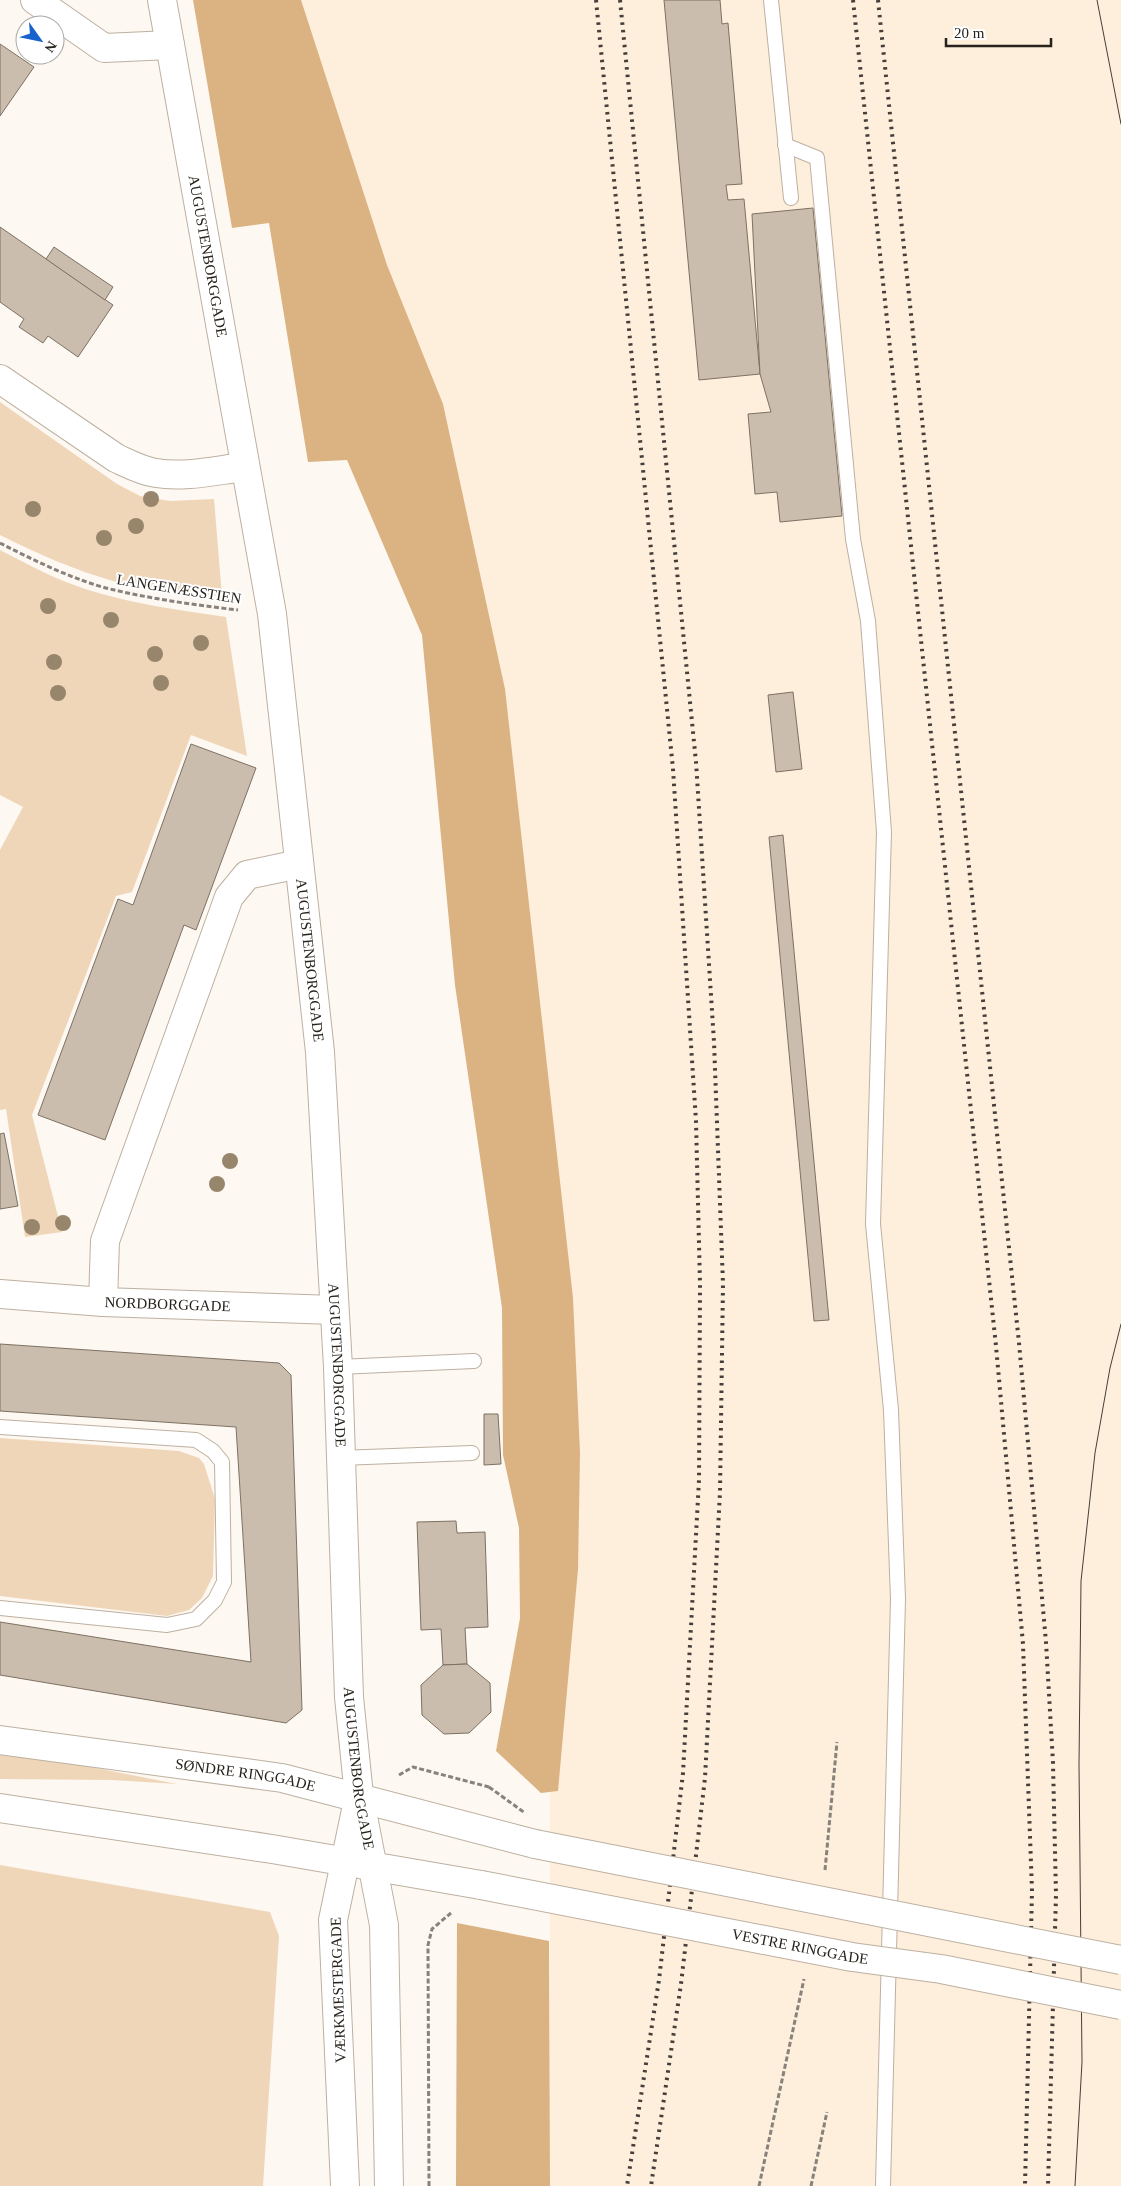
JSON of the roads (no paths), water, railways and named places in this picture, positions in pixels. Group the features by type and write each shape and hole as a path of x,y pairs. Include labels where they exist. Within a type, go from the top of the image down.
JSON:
{"street":[{"path":"35,0 104,48 170,45"},
{"name":"AUGUSTENBORGGADE","path":"162,0 272,614 320,1052 338,1367 349,1697 359,1796 372,1866"},
{"path":"0,378 116,458 137,468 157,473 181,474 246,467"},
{"name":"AUGUSTENBORGGADE","path":"103,1302 105,1241 229,897 248,875 299,864"},
{"name":"NORDBORGGADE","path":"0,1294 103,1302 334,1310"},
{"name":"SØNDRE RINGGADE","path":"0,1740 282,1778 359,1796 535,1844 1121,1960"},
{"name":"VÆRKMESTERGADE","path":"345,2186 334,1920 359,1796"},
{"path":"0,1808 372,1866 384,1925 389,2186"},
{"name":"VESTRE RINGGADE","path":"372,1866 852,1956 941,1969 1121,2005"}],"lane":[{"path":"771,0 791,198"},
{"path":"785,144 817,158 853,539 868,621 884,832 873,1224 891,1410 898,1599 883,2186"},
{"path":"338,1367 474,1361"},
{"path":"0,1428 196,1440 213,1451 222,1462 224,1582 215,1600 196,1619 167,1625 0,1608"},
{"path":"340,1458 472,1453"}],"tram line":[{"path":"1097,0 1121,124"},
{"path":"1075,2186 1082,2062 1079,1764 1081,1581 1095,1453 1110,1368 1121,1324"}],"railway":[{"path":"596,0 673,769 696,1121 700,1284 699,1480 683,1773 659,1980 627,2186"},
{"path":"620,0 696,762 714,1042 723,1284 720,1492 705,1778 681,1984 651,2186"},
{"path":"853,0 996,1346 1023,1644 1032,1891 1025,2186"},
{"path":"878,0 1019,1343 1046,1642 1053,1763 1056,1895 1048,2186"}]}
